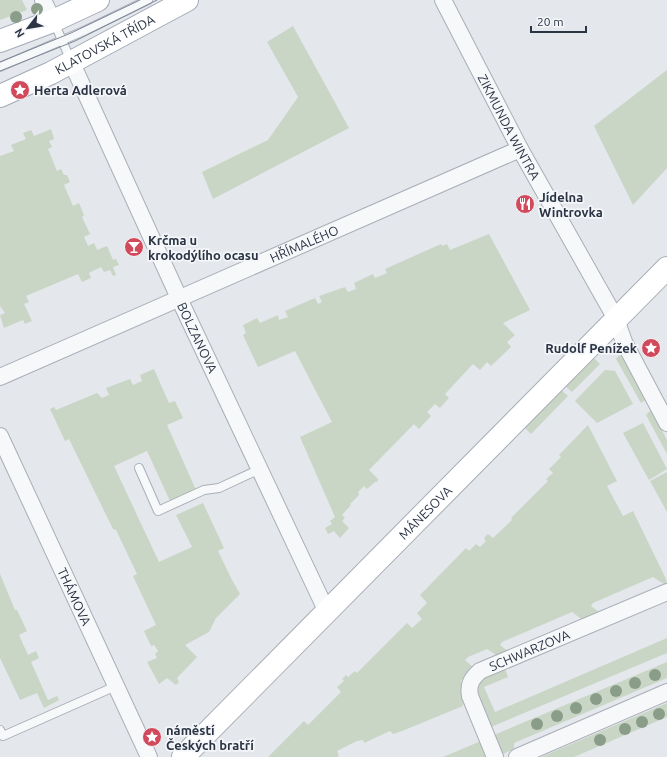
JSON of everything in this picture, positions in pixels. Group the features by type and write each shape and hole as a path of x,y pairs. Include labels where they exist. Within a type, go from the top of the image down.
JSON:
{"street":[{"path":"43,0 53,21"},
{"path":"0,41 53,21 98,0"},
{"name":"KLATOVSKÁ TŘÍDA","path":"0,96 36,81 187,0"},
{"name":"ZIKMUNDA WINTRA","path":"443,0 520,149 616,320 624,342 667,423"},
{"name":"BOLZANOVA","path":"71,61 327,612"},
{"name":"HŘÍMALÉHO","path":"0,376 520,149"},
{"name":"MÁNESOVA","path":"183,757 667,268"},
{"name":"THÁMOVA","path":"0,436 149,757"},
{"name":"SCHWARZOVA","path":"495,757 470,696 469,686 472,678 480,671 667,592"},
{"path":"517,757 667,692"}],"lane":[{"name":"KLATOVSKÁ TŘÍDA","path":"0,67 62,41 148,0"},
{"path":"53,21 71,61"},
{"path":"139,468 158,511 204,490 219,488 260,469"},
{"path":"0,730 3,736 116,686"}],"green space":[{"path":"0,0 22,0 27,10 0,20"},
{"path":"293,26 349,128 213,199 202,172 268,140 298,97 267,42"},
{"path":"667,70 667,168 633,205 594,126"},
{"path":"51,129 54,139 49,141 52,147 48,149 57,171 61,169 64,175 67,175 70,182 64,185 73,206 79,203 84,215 82,217 90,234 84,237 88,246 94,243 97,250 107,246 113,260 116,259 119,265 113,267 116,275 113,276 110,270 104,272 101,267 89,273 91,278 82,282 78,274 26,296 29,302 24,304 32,321 25,324 23,320 4,328 0,315 5,313 0,306 0,156 14,151 11,145 26,139 23,133 31,130 34,136"},
{"path":"489,234 530,310 503,323 515,335 507,342 511,347 491,366 487,362 480,370 473,364 445,394 449,398 440,408 435,404 427,412 431,416 419,429 414,424 369,470 378,479 377,482 367,489 364,486 358,492 359,495 342,515 345,518 342,521 349,528 340,538 334,531 328,534 325,528 332,524 330,521 335,517 300,437 332,422 295,351 258,367 243,335 246,333 243,325 257,318 260,323 278,315 279,320 288,317 285,311 315,298 318,304 322,302 319,296 345,287 348,292 356,289 354,283 373,274 375,278 387,273 385,269 441,244 442,246 447,244 450,250"},
{"path":"619,355 625,360 645,400 641,403 616,359"},
{"path":"593,357 600,364 572,392 565,386"},
{"path":"154,369 169,403 175,401 183,418 167,425 196,490 170,501 147,451 114,466 159,562 192,547 176,515 203,503 224,548 218,551 240,594 216,618 209,632 185,645 197,657 177,678 179,682 176,685 167,678 159,684 147,662 157,658 155,654 158,651 154,645 151,646 144,631 156,625 133,576 137,574 69,439 65,441 50,409 54,407 56,410 97,393 102,398 109,395 106,388 130,379 133,385 142,381 140,375"},
{"path":"605,370 615,371 633,404 597,423 575,401"},
{"path":"561,390 568,396 531,434 524,427"},
{"path":"651,410 667,440 667,454 646,415"},
{"path":"643,423 667,469 649,480 623,433"},
{"path":"588,425 617,481 607,486 623,516 633,511 666,579 667,586 653,577 593,603 591,606 602,614 584,621 572,612 502,642 500,645 509,652 499,657 487,649 468,657 465,660 474,668 461,681 463,706 393,734 390,731 364,743 363,740 357,741 337,751 339,756 337,757 268,757 304,721 308,725 341,692 337,687 344,681 342,679 346,675 348,677 355,671 357,673 407,623 412,628 422,619 417,613 427,603 420,595 466,548 469,551 476,544 480,547 486,541 484,538 488,534 493,538 512,520 511,518 548,481 546,479 553,473 549,469 561,457 559,455"},
{"path":"667,472 667,512 650,481"},
{"path":"0,574 15,610 17,610 27,631 19,635 28,655 36,651 39,658 31,662 48,700 57,696 59,700 44,708 37,693 20,700 0,658"},
{"path":"667,638 667,653 491,727 474,694 475,683 504,666 508,677 484,687 495,712"},
{"path":"667,662 667,678 514,743 514,749 501,755 494,735"},
{"path":"667,703 667,717 574,757 541,757"},
{"path":"481,741 490,757 443,757"}],"tram line":[{"path":"0,62 71,33 140,0"},
{"path":"0,71 75,41 157,0"}],"place":[{"name":"Herta Adlerová","path":"20,90"},
{"name":"Jídelna Wintrovka","path":"525,204"},
{"name":"Krčma u krokodýlího ocasu","path":"134,247"},
{"name":"Rudolf Penížek","path":"651,348"},
{"name":"náměstí Českých bratří","path":"152,737"}]}
